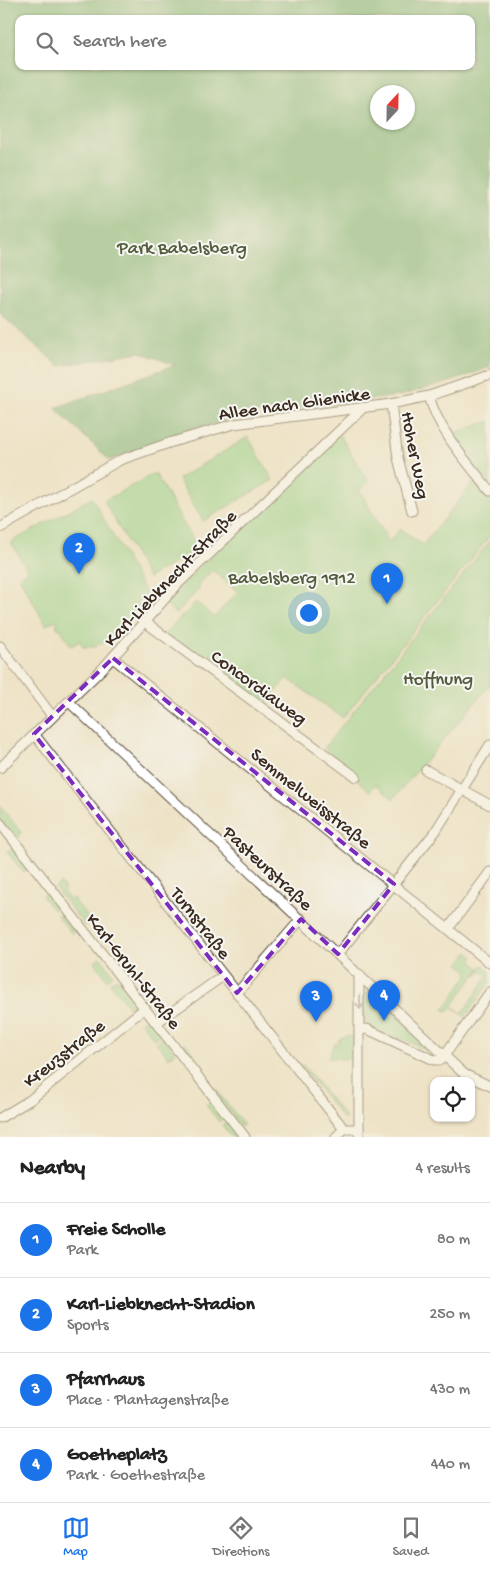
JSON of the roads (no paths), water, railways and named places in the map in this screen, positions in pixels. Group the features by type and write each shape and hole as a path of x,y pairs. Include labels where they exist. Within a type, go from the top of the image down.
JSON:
{"street":[{"name":"Allee nach Glienicke","path":"0,528 120,460 169,443 234,424 362,409 429,396 490,374"},
{"path":"429,396 441,426 490,491"},
{"name":"Hoher Weg","path":"391,404 398,458 412,511"},
{"name":"Karl-Liebknecht-Straße","path":"0,768 113,658 155,608 180,583 362,409"},
{"name":"Concordiaweg","path":"145,622 356,777"},
{"path":"0,646 52,716"},
{"name":"Semmelweisstraße","path":"113,658 490,963"},
{"name":"Pasteurstraße","path":"69,702 464,1074 490,1086"},
{"name":"Turnstraße","path":"34,734 344,1129"},
{"path":"338,954 435,832 490,744"},
{"path":"426,770 490,805"},
{"name":"Karl-Gruhl-Straße","path":"0,823 245,1137"},
{"path":"448,929 490,872"},
{"path":"237,993 302,920"},
{"path":"336,1137 344,1129 359,1133 359,974"},
{"path":"156,1022 223,976"},
{"path":"360,1030 367,1029 434,1060 440,1060 446,1055 490,992"},
{"name":"Kreuzstraße","path":"0,1118 30,1100 145,1008"}],"place":[{"name":"Karl-Liebknecht-Stadion","path":"79,574"},
{"name":"Freie Scholle","path":"387,604"},
{"name":"Goetheplatz","path":"384,1021"},
{"name":"Pfarrhaus","path":"316,1022"}],"park label":[{"name":"Park Babelsberg","path":"182,246"},
{"name":"Babelsberg 1912","path":"292,576"},
{"name":"Hoffnung","path":"438,677"}]}
